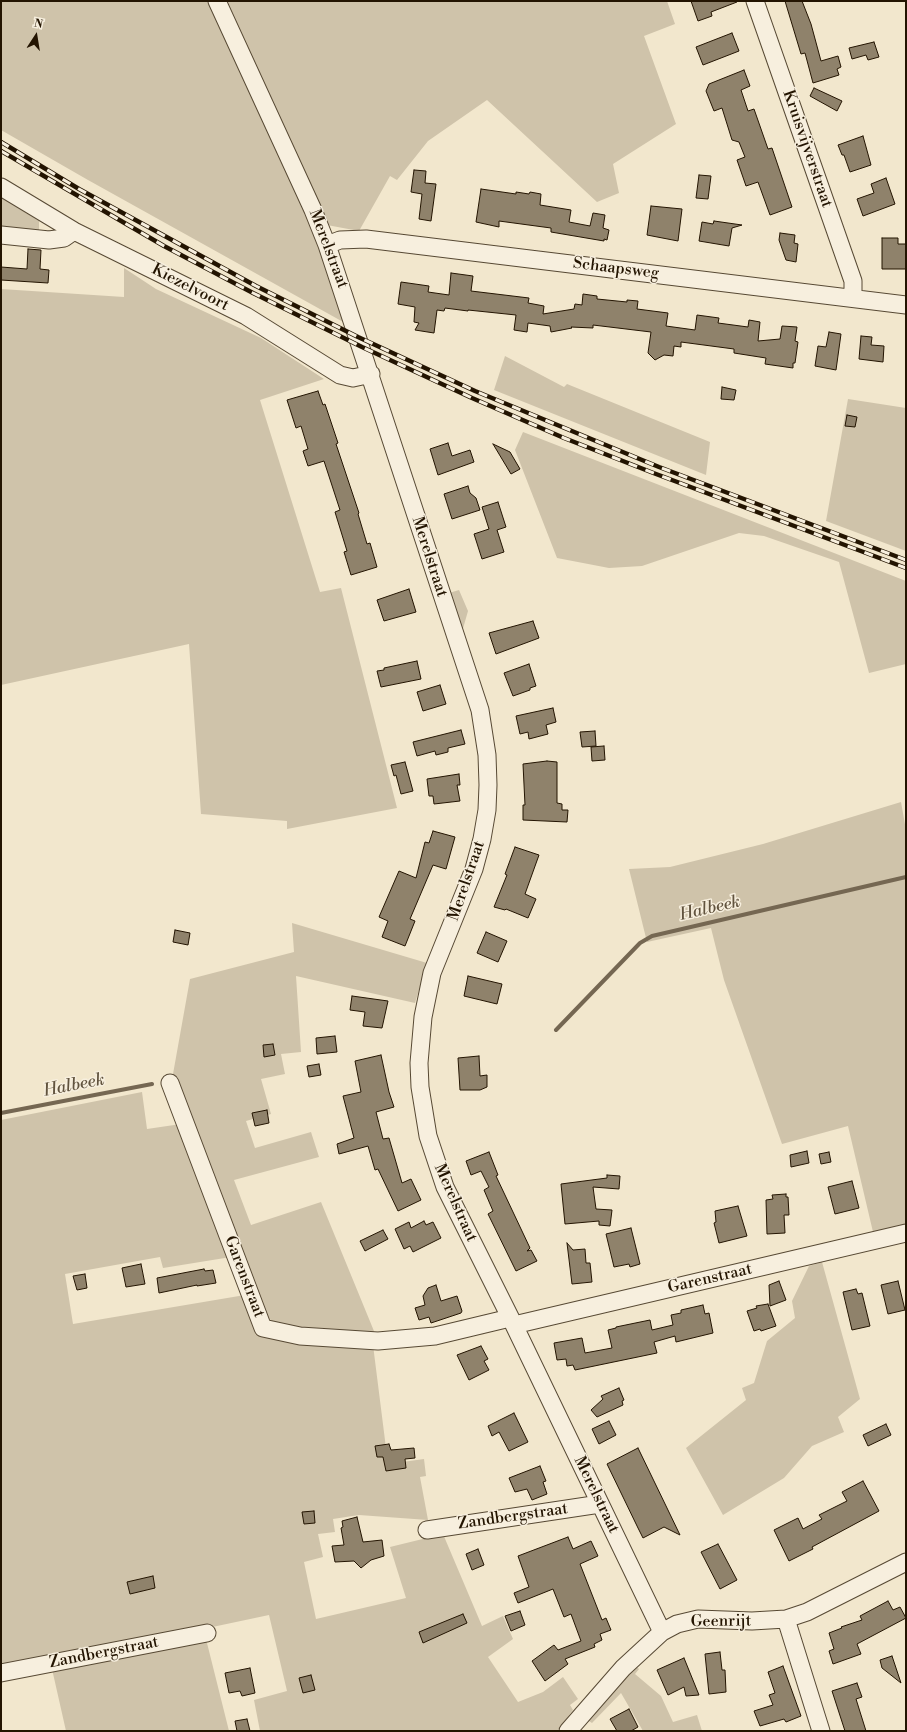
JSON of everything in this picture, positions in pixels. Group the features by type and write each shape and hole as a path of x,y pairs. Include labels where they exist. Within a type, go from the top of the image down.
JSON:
{"street":[{"name":"Merelstraat","path":"217,1 310,203 327,245 371,374 480,710 487,754 488,784 487,810 482,839 474,869 432,973 422,1024 419,1063 420,1087 428,1136 445,1187 662,1632"},
{"name":"Kruisvijverstraat","path":"755,1 853,281 853,298"},
{"name":"Kiezelvoort","path":"1,187 74,231 246,316 340,375 353,378 371,374"},
{"path":"1,235 49,240 64,238 74,231"},
{"name":"Schaapsweg","path":"327,245 340,240 366,238 906,305"},
{"name":"Garenstraat","path":"170,1083 263,1328 300,1336 378,1341 435,1336 512,1322 906,1233"},
{"name":"Zandbergstraat","path":"427,1530 600,1504"},
{"name":"Geenrijt","path":"568,1731 623,1668 662,1632 677,1624 698,1619 752,1621 786,1619 807,1612 906,1562"},
{"path":"786,1619 821,1731"},
{"name":"Zandbergstraat","path":"1,1673 207,1634"}],"shaded area":[{"path":"1,1 667,1 675,24 644,36 676,124 613,164 619,193 597,202 487,100 428,141 397,180 390,176 359,231 327,225 312,229 345,323 1,130"},
{"path":"1,197 39,221 39,233 1,230"},
{"path":"124,268 156,289 261,338 324,379 260,400 320,592 341,588 397,808 287,829 287,821 201,814 189,644 1,685 1,289 124,297"},
{"path":"505,356 564,387 567,384 710,442 706,475 494,390"},
{"path":"848,399 906,408 906,551 826,521"},
{"path":"523,432 906,581 906,664 869,673 839,562 764,536 739,533 642,566 609,568 557,558 515,450"},
{"path":"459,590 468,611 462,632 449,593"},
{"path":"901,802 906,830 906,1224 873,1232 848,1126 782,1144 724,980 711,928 647,942 629,869 670,867 763,844"},
{"path":"292,923 427,963 415,1003 296,976 301,1052 281,1054 285,1074 261,1079 271,1114 246,1121 255,1148 311,1132 319,1157 234,1180 251,1225 321,1202 376,1336 283,1329 268,1318 173,1074 190,979 294,952"},
{"path":"142,1092 147,1129 181,1124 231,1257 163,1268 160,1257 65,1274 73,1324 245,1295 264,1334 278,1340 329,1345 373,1345 388,1464 424,1459 426,1476 420,1477 428,1520 359,1515 333,1519 335,1532 318,1534 323,1557 304,1562 316,1619 406,1598 390,1547 443,1534 482,1626 503,1616 513,1639 488,1657 518,1702 543,1692 563,1677 578,1699 570,1705 573,1710 557,1731 260,1731 254,1700 287,1691 269,1615 104,1650 1,1669 1,1120"},
{"path":"822,1262 860,1399 838,1417 844,1432 812,1446 784,1478 723,1515 686,1448 746,1400 742,1388 754,1383 767,1341 795,1318 792,1301 809,1266"},
{"path":"206,1639 229,1731 66,1731 52,1669"},
{"path":"636,1666 639,1669 635,1674 661,1696 673,1722 697,1715 702,1731 643,1731 621,1693 592,1723 586,1719"}],"building":[{"path":"691,1 737,2 711,12 712,16 698,21"},
{"path":"785,1 802,1 811,24 821,61 838,56 841,67 837,69 839,75 813,83 805,53 801,54"},
{"path":"732,33 739,51 703,65 696,47"},
{"path":"874,42 879,57 868,60 866,55 852,59 849,48"},
{"path":"744,70 750,86 741,90 748,111 754,109 768,149 772,148 792,207 770,215 758,182 746,186 737,160 745,157 739,142 732,140 722,108 714,111 706,91 709,84"},
{"path":"814,88 842,101 837,111 810,96"},
{"path":"863,136 871,165 850,172 844,155 842,155 838,145"},
{"path":"414,170 426,171 425,183 436,184 431,221 419,219 422,194 411,192"},
{"path":"699,175 711,176 708,199 696,198"},
{"path":"886,178 895,204 863,216 857,199 874,193 871,184"},
{"path":"481,189 516,194 516,192 529,194 530,192 541,194 540,205 571,210 569,222 590,226 593,213 605,215 603,228 609,230 607,240 604,239 604,241 551,232 551,228 499,221 499,227 476,222"},
{"path":"651,206 682,209 678,241 647,235"},
{"path":"714,221 742,225 732,228 729,246 699,241 702,222 713,224"},
{"path":"780,233 795,235 794,243 798,244 796,262 786,260 779,240"},
{"path":"882,238 898,238 898,244 906,244 906,269 882,269"},
{"path":"28,249 41,250 40,269 49,270 48,283 1,280 1,267 27,269"},
{"path":"451,273 473,276 471,291 529,298 528,303 544,306 543,314 574,309 575,304 582,305 583,294 597,296 597,299 627,302 627,300 638,301 637,309 668,313 666,326 695,330 697,315 719,318 718,323 748,327 749,320 760,322 758,341 780,339 782,326 797,327 795,341 798,342 795,363 793,363 793,368 765,364 766,358 734,353 734,349 681,342 681,347 674,346 673,356 664,355 655,360 648,353 651,332 593,325 593,328 571,327 572,328 551,332 550,326 528,323 527,332 514,330 516,315 445,308 444,311 437,310 434,333 415,330 419,323 414,322 415,307 398,304 401,282 429,286 428,292 449,295"},
{"path":"829,332 841,334 836,370 815,366 818,346 826,347"},
{"path":"861,336 872,337 871,345 884,346 883,362 859,359"},
{"path":"722,387 736,390 734,400 721,399"},
{"path":"318,391 323,405 325,404 338,443 336,444 359,513 358,514 367,544 370,543 377,567 351,575 344,552 347,551 335,512 340,510 324,461 308,466 303,451 308,449 301,426 296,428 287,400"},
{"path":"847,415 857,417 855,427 845,426"},
{"path":"448,443 452,456 470,450 474,462 438,475 430,449"},
{"path":"493,444 510,452 520,469 511,474"},
{"path":"468,486 470,493 476,498 480,510 452,519 444,494"},
{"path":"498,502 506,527 497,530 504,552 482,559 474,534 489,529 482,507"},
{"path":"409,589 416,612 384,621 377,600"},
{"path":"533,621 539,638 496,654 489,633"},
{"path":"417,661 421,679 381,687 377,671 384,670 384,668"},
{"path":"529,664 536,686 530,688 530,690 513,696 504,673"},
{"path":"440,685 446,704 423,711 417,692"},
{"path":"553,708 556,722 546,725 548,734 529,739 528,732 520,734 516,716"},
{"path":"461,730 465,744 448,748 448,752 436,755 435,751 417,756 413,742"},
{"path":"595,731 596,746 582,747 580,732"},
{"path":"604,746 605,760 592,761 591,747"},
{"path":"547,761 557,762 557,803 562,804 562,810 568,810 567,822 523,820 523,805 525,805 523,764"},
{"path":"405,762 413,791 401,794 396,775 394,776 391,765"},
{"path":"459,774 460,785 457,785 460,801 434,804 433,796 429,796 427,779"},
{"path":"433,831 455,837 446,869 433,865 410,919 415,921 405,946 382,937 388,921 379,917 399,871 416,878 425,842 429,843"},
{"path":"515,847 539,855 525,894 536,899 528,918 506,909 494,907 507,875 505,874"},
{"path":"175,930 190,933 188,945 173,942"},
{"path":"486,932 507,941 498,962 477,953"},
{"path":"468,976 502,984 497,1004 464,996"},
{"path":"352,996 388,1001 382,1028 363,1026 365,1012 350,1010"},
{"path":"335,1036 337,1052 317,1054 316,1038"},
{"path":"273,1044 275,1055 264,1057 263,1045"},
{"path":"381,1055 389,1092 394,1107 376,1112 383,1139 389,1138 402,1183 411,1179 421,1200 398,1211 378,1169 375,1170 368,1146 339,1154 337,1144 354,1138 343,1096 361,1092 355,1061"},
{"path":"479,1056 480,1076 487,1075 487,1087 480,1090 460,1090 458,1058"},
{"path":"319,1064 321,1075 309,1077 307,1066"},
{"path":"267,1110 269,1123 255,1126 252,1113"},
{"path":"807,1151 809,1163 791,1167 790,1155"},
{"path":"489,1152 498,1175 496,1176 530,1248 527,1251 531,1250 537,1261 516,1271 488,1214 493,1211 484,1190 489,1187 481,1171 471,1175 466,1161"},
{"path":"829,1152 831,1162 821,1164 819,1154"},
{"path":"607,1175 620,1176 619,1189 593,1187 596,1209 612,1210 610,1226 599,1225 599,1221 565,1224 561,1184 607,1178"},
{"path":"852,1181 859,1208 835,1214 828,1187"},
{"path":"786,1194 786,1197 788,1197 789,1215 784,1215 785,1233 767,1234 766,1200 773,1199 772,1195"},
{"path":"738,1206 747,1236 719,1243 714,1223 716,1222 715,1211"},
{"path":"424,1221 426,1225 433,1222 441,1238 413,1252 410,1246 404,1249 395,1229 409,1222 411,1228"},
{"path":"631,1228 640,1264 630,1267 629,1264 614,1267 606,1234"},
{"path":"383,1230 388,1239 365,1251 360,1241"},
{"path":"567,1243 573,1250 585,1249 586,1263 590,1263 592,1282 572,1284"},
{"path":"141,1264 145,1284 126,1287 122,1268"},
{"path":"204,1269 205,1271 213,1270 216,1283 197,1285 159,1293 157,1278"},
{"path":"85,1274 87,1288 77,1290 73,1276"},
{"path":"779,1281 786,1300 770,1306 769,1285"},
{"path":"898,1281 905,1310 888,1314 881,1285"},
{"path":"436,1285 441,1301 457,1296 462,1311 461,1313 431,1323 429,1317 419,1320 415,1308 425,1305 423,1296 428,1288"},
{"path":"856,1289 858,1294 862,1293 870,1326 852,1330 843,1292"},
{"path":"768,1304 776,1326 761,1331 760,1329 754,1331 747,1311 757,1308 756,1306"},
{"path":"703,1305 705,1314 709,1313 713,1333 676,1342 675,1336 654,1342 657,1353 575,1370 573,1365 567,1366 566,1359 557,1360 554,1343 582,1338 585,1353 612,1348 608,1330 650,1320 652,1330 673,1325 671,1315 681,1313 681,1310"},
{"path":"481,1346 488,1359 484,1361 489,1370 469,1380 457,1355"},
{"path":"619,1388 624,1400 622,1401 623,1405 597,1417 591,1410 603,1399 601,1396"},
{"path":"514,1413 528,1442 509,1451 499,1432 492,1436 488,1426"},
{"path":"609,1421 616,1435 599,1444 592,1429"},
{"path":"886,1424 891,1435 868,1446 863,1435"},
{"path":"389,1444 391,1450 414,1448 415,1458 405,1459 406,1468 386,1471 383,1457 377,1457 375,1446"},
{"path":"638,1448 680,1535 664,1527 643,1538 607,1464"},
{"path":"540,1466 546,1481 543,1482 547,1494 532,1500 527,1489 515,1492 509,1478"},
{"path":"863,1481 879,1511 789,1561 774,1530 798,1518 803,1529 822,1519 819,1515 847,1501 842,1492"},
{"path":"314,1511 315,1523 304,1524 302,1512"},
{"path":"357,1517 363,1542 382,1540 384,1556 371,1560 361,1568 354,1561 335,1562 332,1546 344,1545 341,1528 343,1527 342,1521"},
{"path":"568,1537 573,1549 591,1541 598,1556 580,1564 602,1620 606,1618 611,1630 600,1634 602,1640 594,1644 595,1647 565,1659 568,1664 545,1681 532,1661 554,1645 558,1650 581,1641 571,1614 564,1617 553,1589 518,1603 514,1593 529,1587 518,1556"},
{"path":"718,1544 737,1580 720,1589 701,1552"},
{"path":"478,1549 484,1565 472,1570 466,1554"},
{"path":"153,1576 155,1588 130,1594 127,1582"},
{"path":"888,1601 893,1610 900,1607 906,1618 857,1644 861,1654 833,1664 829,1651 834,1649 829,1633 862,1620 860,1616"},
{"path":"520,1611 525,1625 511,1631 505,1616"},
{"path":"463,1614 467,1623 423,1643 419,1632"},
{"path":"720,1652 722,1670 725,1670 726,1692 709,1694 705,1654"},
{"path":"892,1656 901,1683 882,1668 880,1660"},
{"path":"684,1658 699,1695 686,1696 684,1687 668,1695 657,1670"},
{"path":"783,1666 801,1716 786,1722 784,1719 760,1726 754,1711 773,1705 769,1695 775,1693 768,1672"},
{"path":"250,1668 255,1693 242,1696 240,1691 229,1693 225,1673"},
{"path":"311,1675 315,1690 303,1693 299,1678"},
{"path":"857,1683 862,1697 856,1699 866,1731 845,1731 832,1691"},
{"path":"629,1709 638,1727 631,1731 617,1731 610,1719"},
{"path":"247,1719 250,1731 237,1731 235,1721"}],"waterway":[{"name":"Halbeek","path":"556,1030 640,943 652,936 906,877"},
{"name":"Halbeek","path":"1,1113 152,1084"}],"railway":[{"path":"1,142 79,189 256,286 358,337 475,391 659,467 906,560"},
{"path":"1,151 164,246 253,293 362,347 472,398 564,438 906,568"}]}
